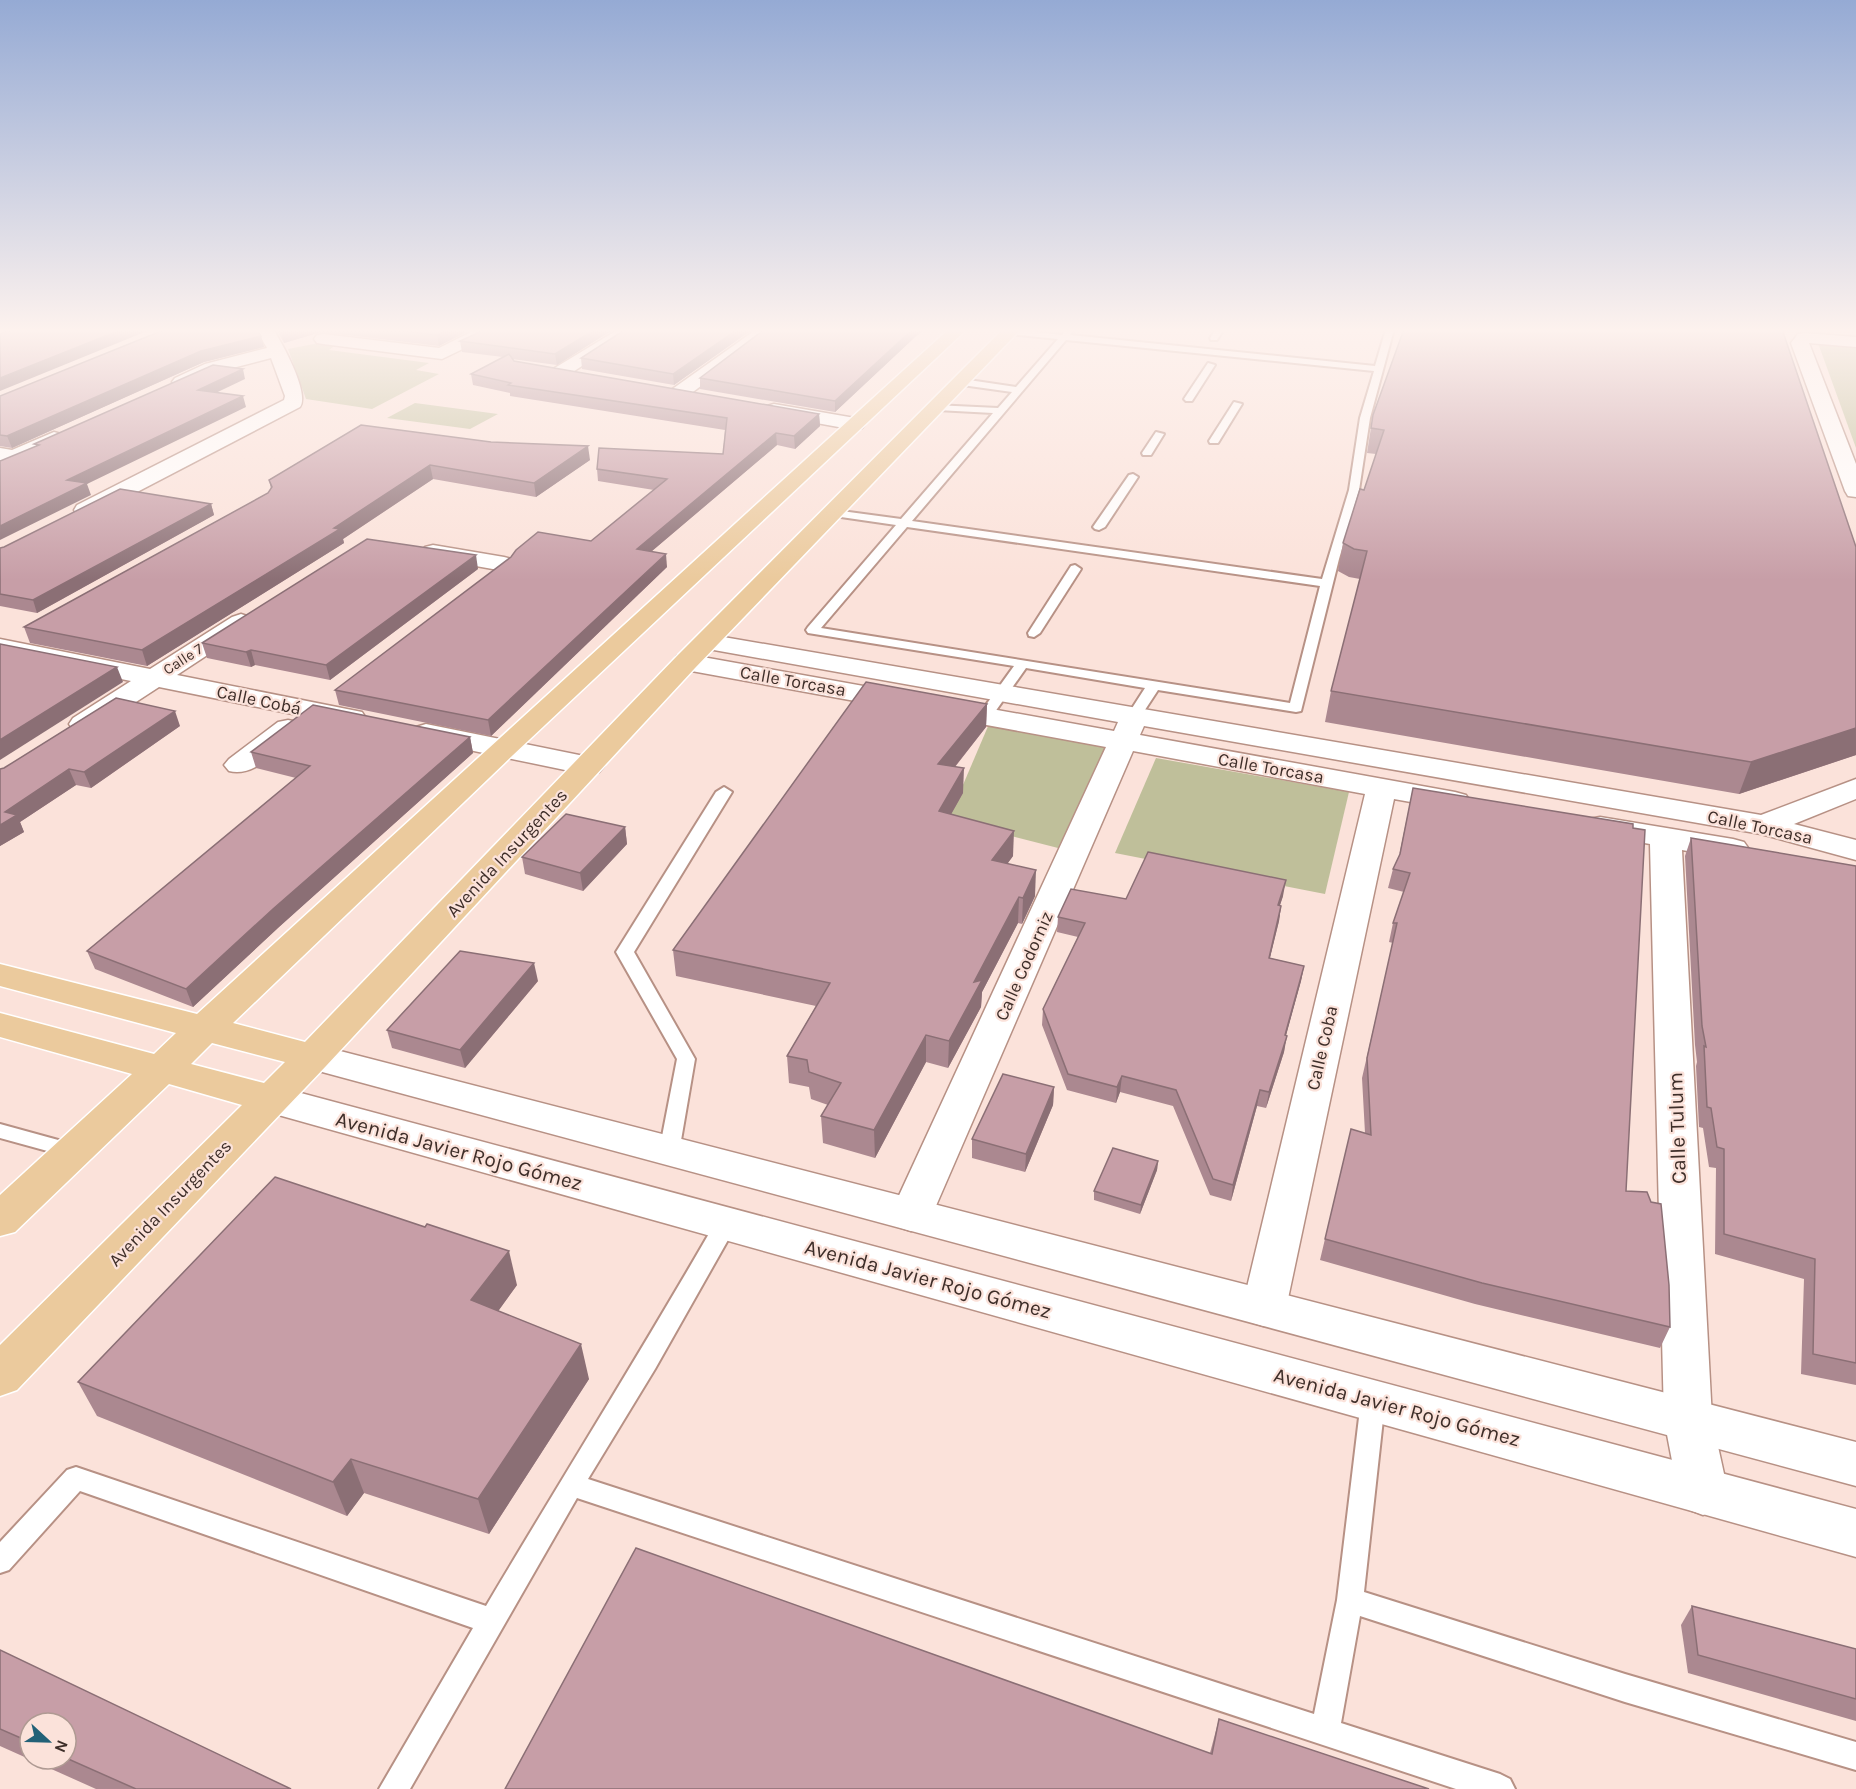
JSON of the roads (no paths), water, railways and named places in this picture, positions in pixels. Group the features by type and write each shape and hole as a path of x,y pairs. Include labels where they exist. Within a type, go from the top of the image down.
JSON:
{"main road":[{"name":"Avenida Insurgentes","path":"0,1220 503,749 855,424 872,412"},
{"name":"Avenida Insurgentes","path":"0,1376 272,1100 696,652 932,412"},
{"path":"0,975 313,1057"},
{"name":"Avenida Javier Rojo Gómez","path":"0,1025 272,1100"}],"street":[{"path":"254,412 62,514 273,412"},
{"path":"787,412 855,424"},
{"path":"1826,412 1856,491"},
{"path":"7,455 66,433"},
{"path":"412,549 504,564 477,585"},
{"name":"Calle 7","path":"58,739 265,607"},
{"path":"0,647 30,630"},
{"name":"Calle Cobá","path":"0,647 589,766"},
{"name":"Calle Torcasa","path":"696,652 1003,693 1129,729 1380,788 1483,806"},
{"name":"Calle Torcasa","path":"696,652 985,716 1129,729 1762,844 1856,869"},
{"path":"239,765 339,689"},
{"name":"Calle Codorniz","path":"911,1215 1129,729"},
{"name":"Calle Coba","path":"1264,1308 1380,788"},
{"path":"1762,844 1856,788"},
{"name":"Calle Torcasa","path":"1575,822 1666,837 1856,849"},
{"name":"Calle Tulum","path":"1666,837 1688,1419 1703,1491"},
{"path":"313,1057 1856,1464"},
{"name":"Avenida Javier Rojo Gómez","path":"272,1100 1856,1533"}],"lane":[{"path":"999,412 812,630 1296,708 1354,490 1361,438 1367,412"},
{"path":"1214,441 1232,412"},
{"path":"1147,453 1158,434"},
{"path":"1099,527 1133,477"},
{"path":"834,513 1328,583"},
{"path":"1034,633 1075,569"},
{"path":"985,716 1022,664"},
{"path":"1129,729 1154,685"},
{"path":"669,1152 686,1059 625,952 724,792"},
{"path":"0,1131 73,1151"},
{"path":"394,1789 571,1485 647,1362 726,1224"},
{"path":"1325,1731 1350,1600 1373,1401"},
{"path":"0,1561 76,1478 491,1622"},
{"path":"571,1485 1500,1789"},
{"path":"1350,1600 1625,1688 1856,1756"}]}
